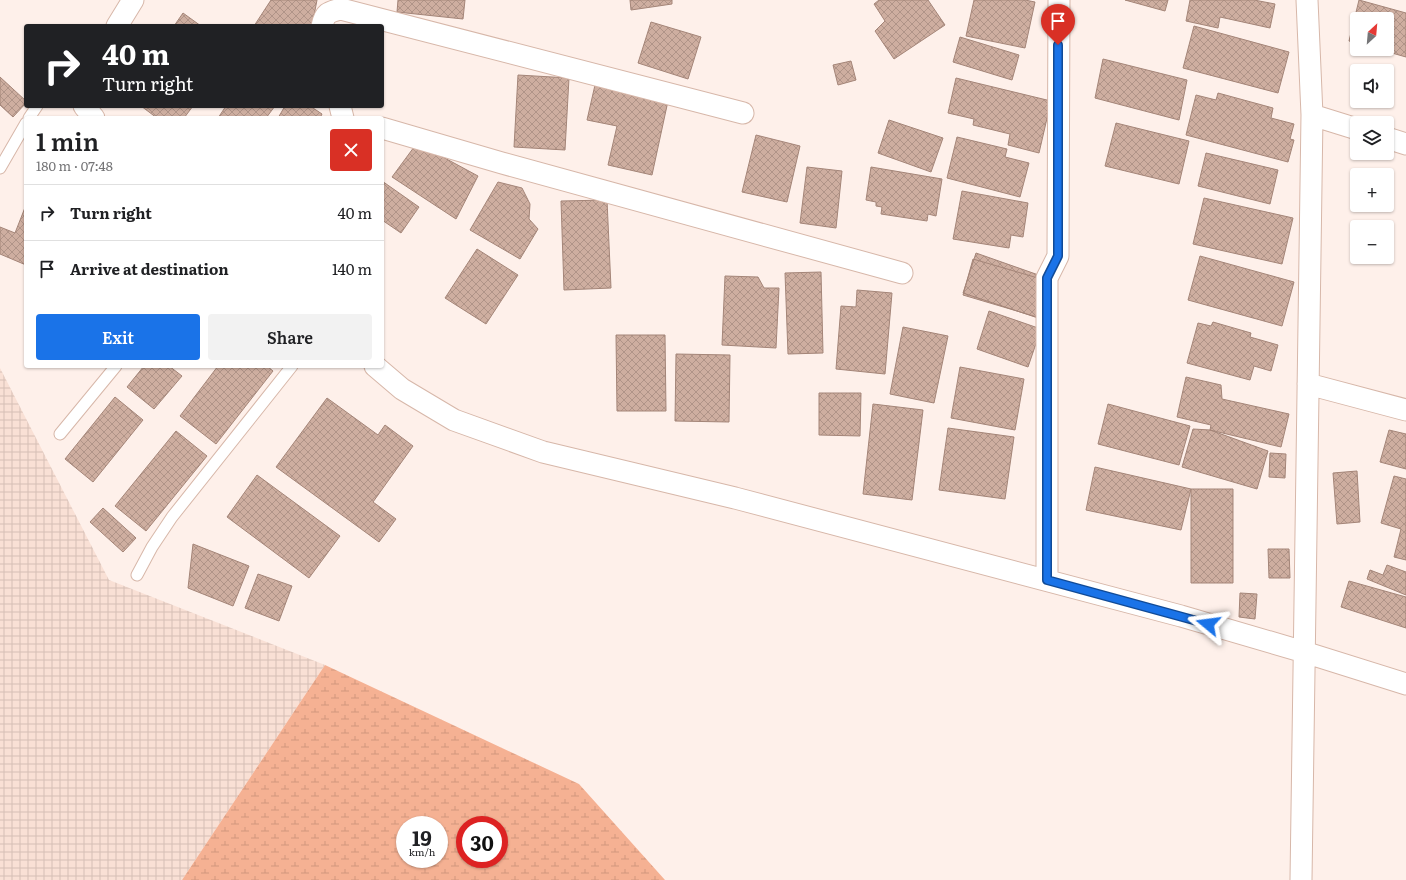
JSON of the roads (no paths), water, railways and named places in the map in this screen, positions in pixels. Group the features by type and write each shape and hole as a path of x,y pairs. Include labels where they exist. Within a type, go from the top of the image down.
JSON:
{"street":[{"path":"118,24 133,0"},
{"path":"1047,580 1047,278 1058,256 1059,0"},
{"path":"1301,880 1312,115 1306,0"},
{"path":"323,24 325,16 330,11 341,9 743,113"},
{"path":"86,108 92,116"},
{"path":"1312,115 1350,127"},
{"path":"384,129 502,163 902,273"},
{"path":"1394,140 1406,144"},
{"path":"377,368 402,389 454,420 543,452 735,498 1181,616 1406,684"},
{"path":"1308,384 1406,410"}],"lane":[{"path":"0,168 24,126"},
{"path":"60,434 114,368"},
{"path":"137,575 152,547 172,517 290,368"}]}
